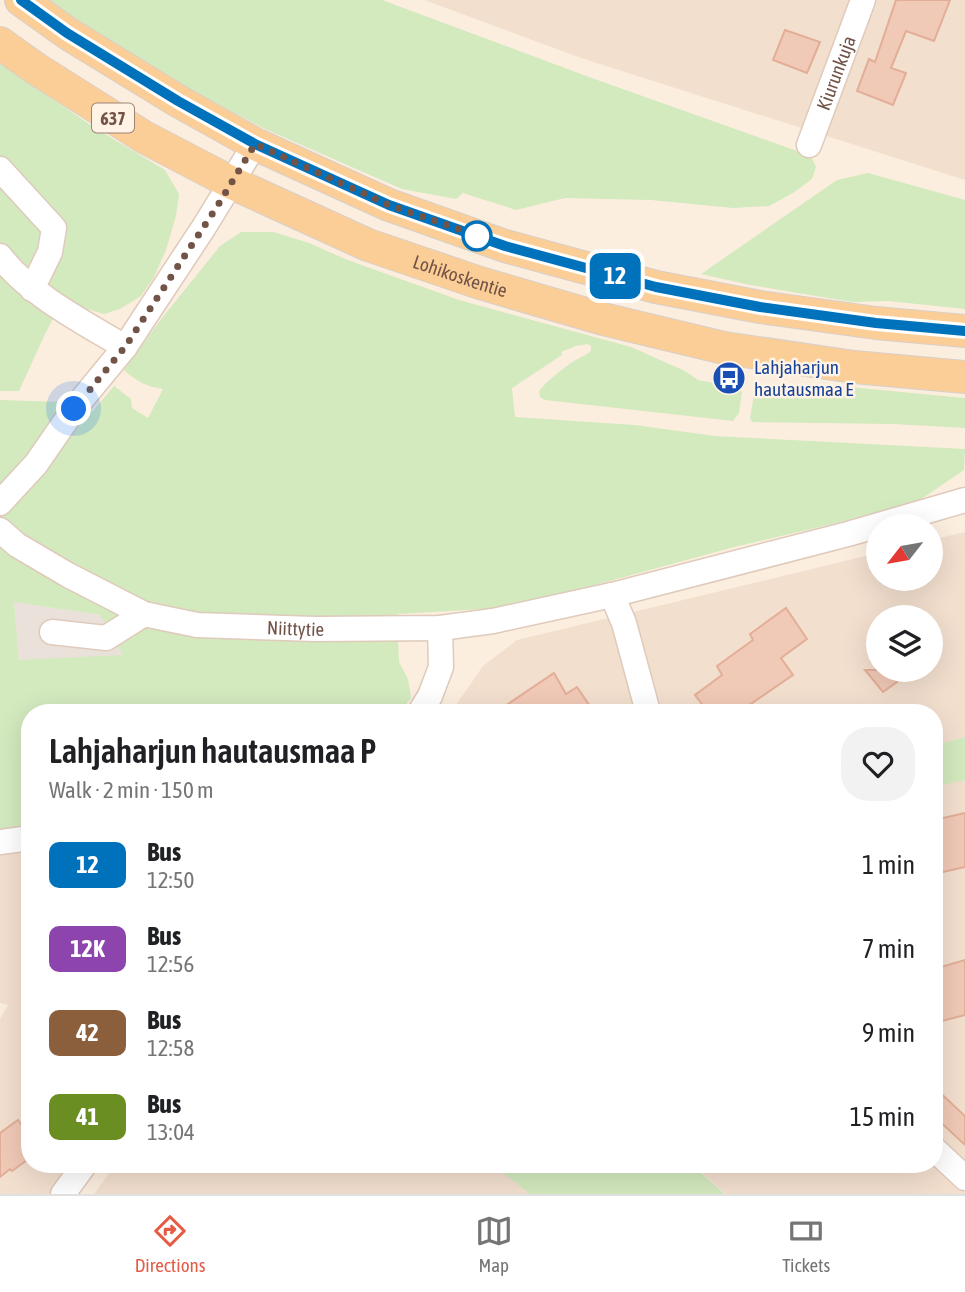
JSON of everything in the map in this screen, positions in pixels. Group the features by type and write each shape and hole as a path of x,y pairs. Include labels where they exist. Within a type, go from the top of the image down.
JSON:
{"main road":[{"name":"637","path":"21,0 78,40 255,144 389,205 505,246 656,287 760,307 876,323 965,331"},
{"name":"Lohikoskentie","path":"0,43 144,137 232,183 368,245 480,283 603,319 724,348 855,367 965,377"}],"street":[{"name":"Kiurunkuja","path":"809,145 863,0"},
{"path":"0,503 36,464 74,409 125,347 255,144"},
{"path":"0,169 54,228 50,252 32,289"},
{"path":"0,256 32,289 125,347"},
{"name":"Niittytie","path":"0,530 17,545 68,575 144,614 197,625 315,629 440,628 493,621 612,596 848,534 965,500"},
{"path":"612,596 624,623 646,704"},
{"path":"52,632 106,638 144,614"},
{"path":"425,704 441,667 440,628"},
{"path":"0,842 21,839"},
{"path":"943,1157 965,1178"},
{"path":"63,1194 78,1173"}],"shaded area":[{"path":"424,0 965,0 965,180 581,58"},
{"path":"965,532 965,737 943,743 943,704 457,704 483,666 517,640 866,556 866,592 943,592 943,537"},
{"path":"14,602 100,615 124,656 19,661"},
{"path":"965,780 965,1194 726,1194 702,1173 943,1173 943,785"},
{"path":"0,852 19,853 21,1173 70,1173 55,1194 0,1194 0,1019 8,1005 0,1003"},
{"path":"109,1173 503,1173 530,1194 94,1194"}],"green space":[{"path":"46,0 382,0 811,156 816,167 812,179 769,206 733,208 651,200 565,198 516,210 463,193 456,199 402,189 265,129 191,90 74,20"},
{"path":"0,63 95,128 165,170 179,194 166,250 154,277 141,296 120,309 104,314 64,298 19,391 0,391"},
{"path":"868,173 965,200 965,309 888,301 852,302 701,274 837,180"},
{"path":"241,232 274,232 459,300 631,347 685,371 698,380 737,387 742,392 739,413 733,421 545,400 540,397 539,391 550,379 591,351 588,344 561,352 562,355 512,388 515,417 635,425 715,436 965,449 964,470 920,500 606,582 503,608 397,614 399,662 408,679 411,698 406,704 21,704 21,826 0,829 0,400 64,402 93,411 114,386 131,399 132,408 148,418 163,389 142,383 124,370 220,246","holes":["14,602 100,615 123,655 19,660"]},
{"path":"817,384 965,398 965,428 752,422 750,418 754,394 759,385"},
{"path":"965,737 965,780 943,785 943,743"},
{"path":"503,1173 701,1173 725,1194 530,1194"}],"building":[{"path":"896,0 950,0 934,41 906,31 891,68 906,73 893,105 857,91 869,59 875,62"},
{"path":"785,30 820,42 807,73 773,60"},
{"path":"786,608 807,639 781,658 793,675 751,704 702,704 695,695 722,675 717,666 753,640 750,634"},
{"path":"554,673 566,694 577,687 589,704 508,704"},
{"path":"875,682 897,682 883,692"},
{"path":"965,813 965,867 943,872 943,818"},
{"path":"965,960 965,1015 943,1021 943,966"},
{"path":"943,1095 965,1116 965,1145 943,1124"},
{"path":"18,1120 21,1124 21,1164 0,1177 0,1133"}],"bus line":[{"name":"12","path":"21,0 67,33 178,101 255,144 389,205 505,246 656,287 760,307 876,323 965,331"}],"place":[{"name":"Lahjaharjun hautausmaa E","path":"729,378"}],"route":[{"path":"74,409 125,347 255,144 389,205 482,237 477,236"}]}
